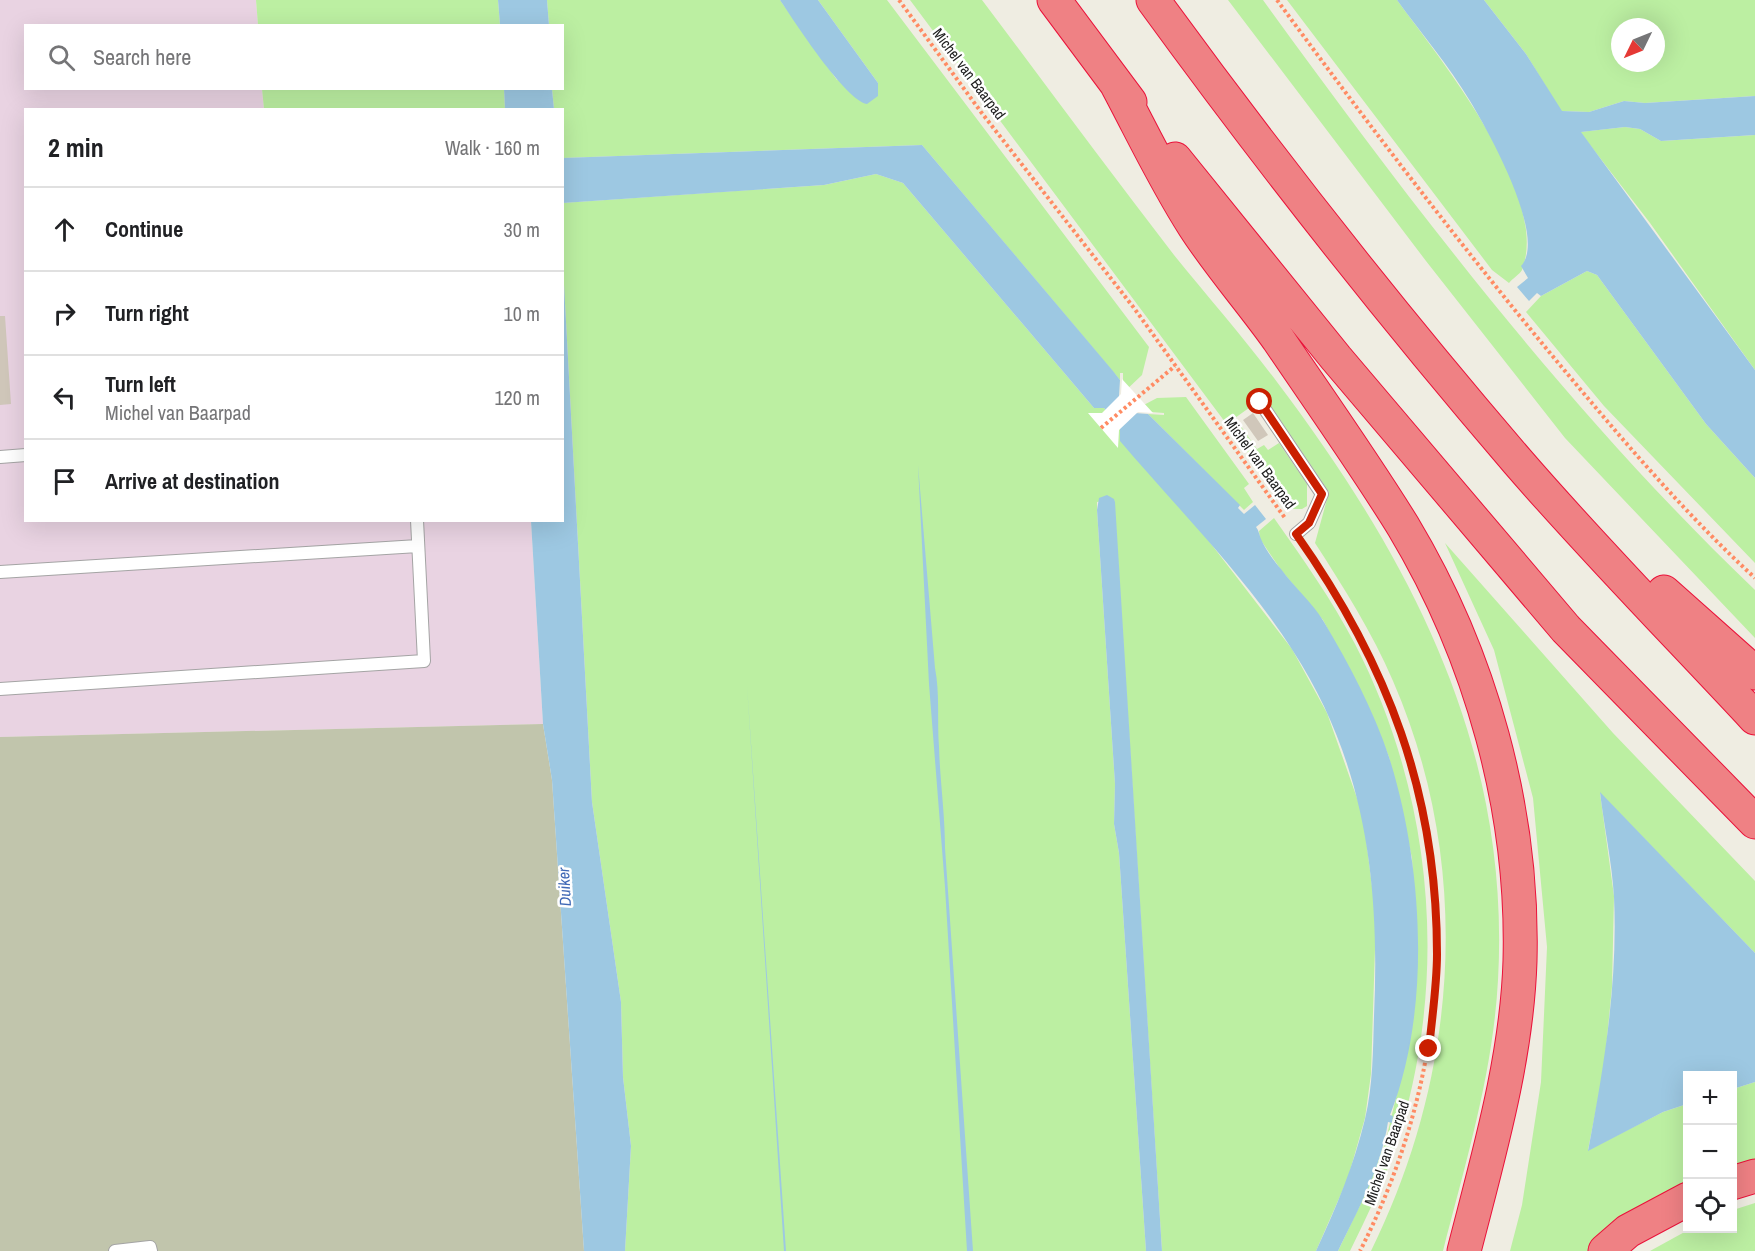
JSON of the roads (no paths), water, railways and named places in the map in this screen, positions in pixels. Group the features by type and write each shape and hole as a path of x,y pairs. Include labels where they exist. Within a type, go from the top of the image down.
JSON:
{"highway":[{"path":"1054,0 1117,85 1336,358 1566,628 1755,822"},
{"path":"1153,0 1243,122 1435,363 1519,464 1755,718"},
{"path":"1117,85 1194,225 1277,338 1403,527 1450,618 1487,718 1503,782 1514,844 1520,962 1508,1066 1464,1251"},
{"path":"1519,464 1755,673"},
{"path":"1737,1181 1755,1176"},
{"path":"1605,1251 1628,1231 1683,1202"}],"lane":[{"path":"1260,402 1322,494 1309,523 1296,534"},
{"path":"0,457 24,455"},
{"path":"0,689 424,662 417,522"},
{"path":"0,572 418,546"},
{"path":"115,1251 150,1247 151,1251"}],"water":[{"path":"498,0 547,0 549,24 500,24"},
{"path":"780,0 818,0 878,83 878,96 867,104 846,89 820,58"},
{"path":"1397,0 1484,0 1526,54 1562,111 1589,112 1624,101 1645,103 1755,96 1755,135 1661,141 1640,129 1625,127 1581,132 1755,370 1755,478 1706,424 1597,275 1587,271 1541,296 1537,293 1529,301 1517,287 1528,278 1521,266 1527,252 1527,232 1512,183 1489,135 1462,88"},
{"path":"504,90 552,90 554,108 505,108"},
{"path":"922,145 1113,371 1120,380 1119,396 1135,413 1148,414 1240,505 1238,508 1244,514 1255,505 1266,519 1256,527 1267,551 1324,622 1343,654 1376,722 1401,799 1415,889 1418,936 1417,983 1412,1029 1403,1074 1390,1115 1393,1116 1392,1123 1388,1122 1380,1156 1361,1204 1338,1251 1316,1251 1350,1170 1361,1136 1370,1094 1375,967 1370,872 1363,826 1352,781 1337,737 1318,693 1275,624 1233,570 1120,441 1120,427 1104,408 1094,408 903,183 876,174 824,185 564,203 564,158"},
{"name":"Duiker","path":"564,284 592,802 621,1002 623,1077 631,1146 625,1251 584,1251 552,780 543,724 531,522 564,522"},
{"path":"918,465 937,688 940,772 973,1251 967,1251 945,887 929,684"},
{"path":"1107,495 1115,502 1162,1251 1146,1251 1119,853 1114,824 1115,784 1097,510 1099,498"},
{"path":"747,685 786,1251 784,1251"},
{"path":"1600,792 1755,953 1755,1082 1737,1088 1737,1071 1683,1071 1683,1105 1663,1112 1588,1151 1612,993 1615,929 1610,858"}]}
